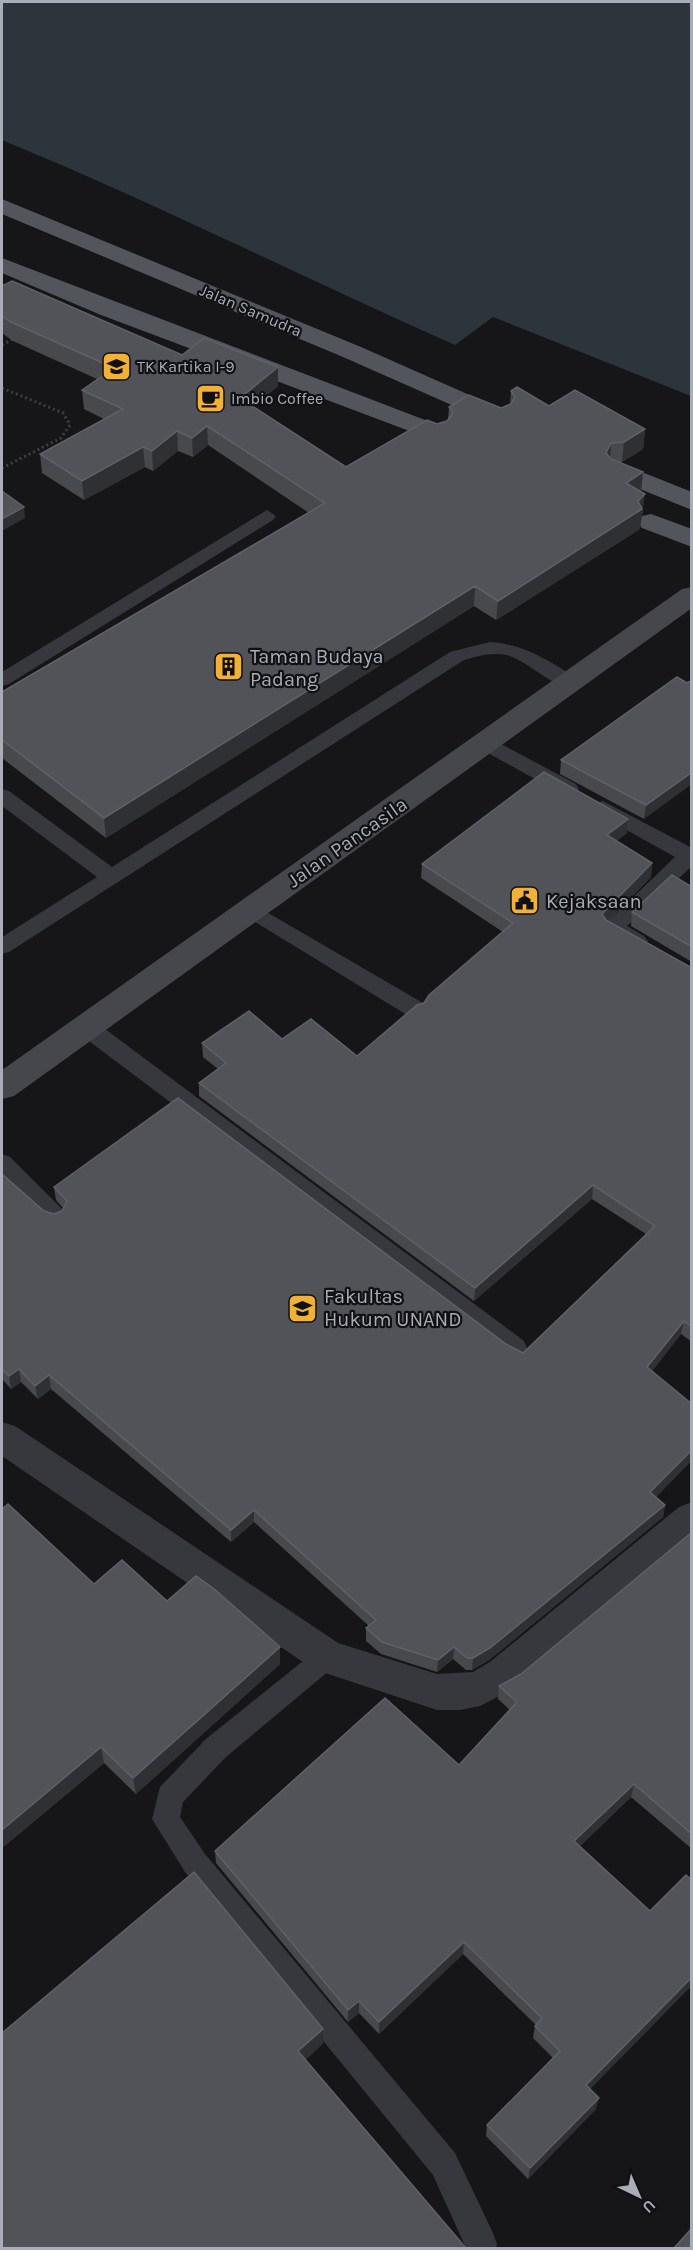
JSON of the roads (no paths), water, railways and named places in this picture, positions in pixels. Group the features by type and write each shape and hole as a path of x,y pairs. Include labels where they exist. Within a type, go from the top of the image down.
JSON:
{"main road":[{"name":"Jalan Samudra","path":"2,206 352,352 499,417"},
{"path":"2,265 86,302 307,381 437,433"},
{"path":"307,381 352,352"},
{"path":"619,471 692,502"},
{"path":"651,522 692,539"}],"street":[{"name":"Jalan Pancasila","path":"2,1088 85,1026 692,595"},
{"path":"2,1437 327,1657 437,1692 460,1692 480,1688 524,1659 692,1518"}],"lane":[{"path":"2,680 267,516"},
{"path":"2,947 457,656 474,649 501,647 529,658 571,683"},
{"path":"486,743 690,855 613,927 652,951"},
{"path":"2,796 110,876"},
{"path":"252,909 416,1009"},
{"path":"85,1026 515,1348"},
{"path":"2,1163 55,1216"},
{"path":"327,1657 216,1748 170,1796 166,1819 195,1863 444,2164 482,2248"}],"place":[{"name":"TK Kartika I-9","path":"116,366"},
{"name":"Imbio Coffee","path":"210,398"},
{"name":"Taman Budaya Padang","path":"229,667"},
{"name":"Kejaksaan","path":"525,901"},
{"name":"Fakultas Hukum UNAND","path":"303,1308"}]}
